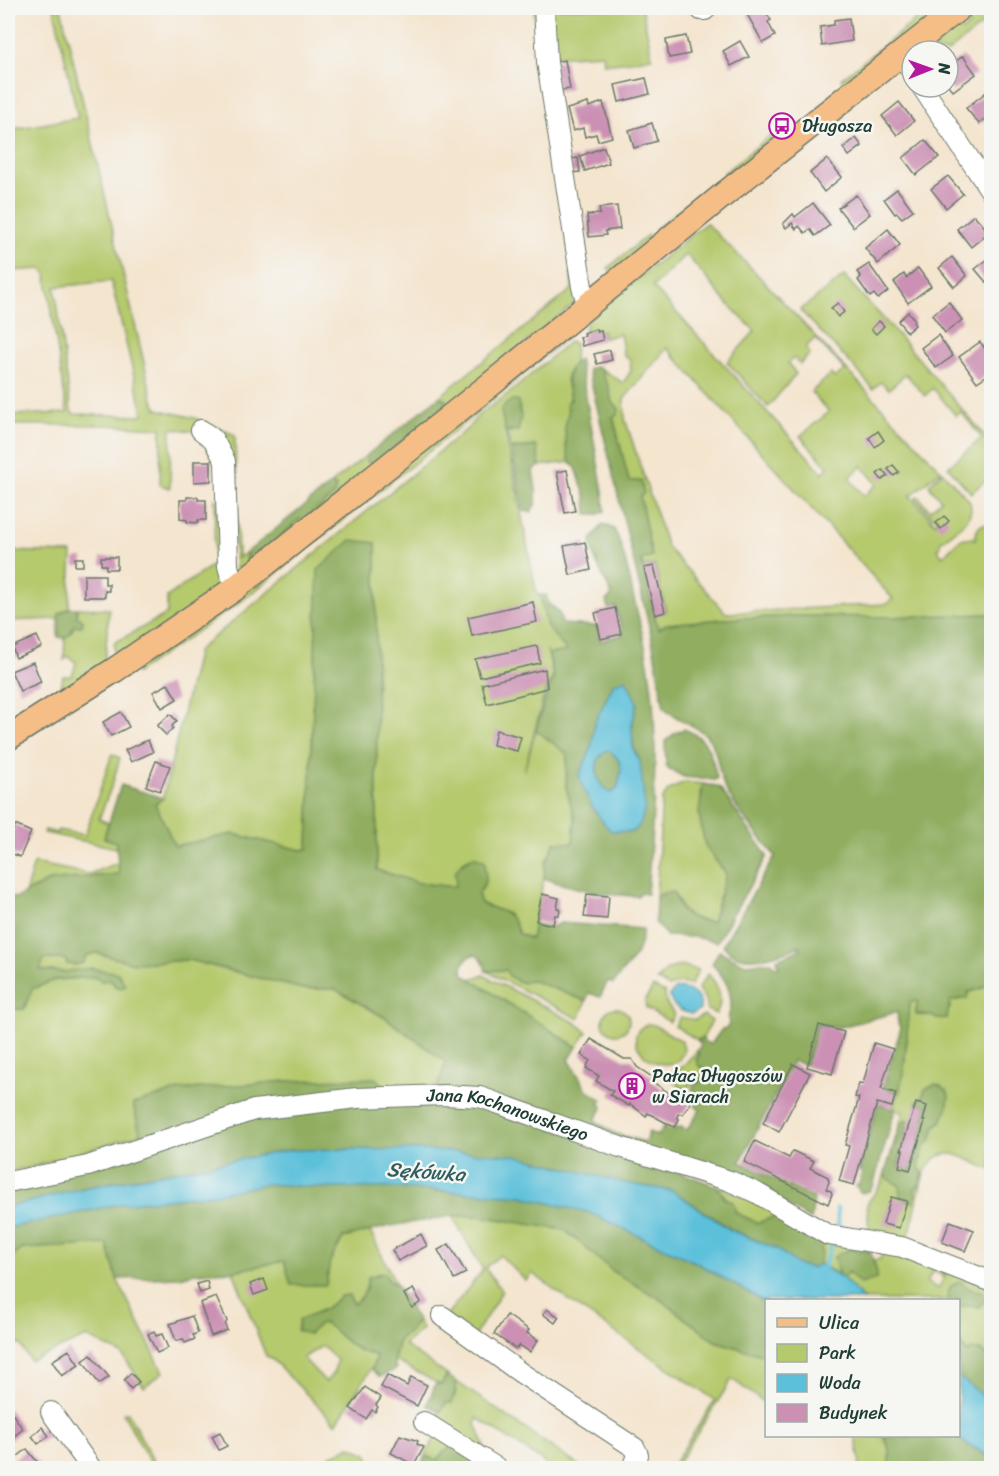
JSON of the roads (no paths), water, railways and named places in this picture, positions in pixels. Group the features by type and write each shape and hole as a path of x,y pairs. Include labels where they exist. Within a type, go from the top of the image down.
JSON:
{"main road":[{"path":"930,39 959,8"},
{"path":"8,738 234,590 735,185 900,68"}],"street":[{"path":"544,8 547,62 582,287 588,306"},
{"path":"930,99 992,194"},
{"path":"201,430 213,438 225,461 228,566 234,590"},
{"name":"Jana Kochanowskiego","path":"8,1182 88,1166 254,1110 357,1098 445,1095 480,1097 620,1147 730,1181 757,1193 828,1235 902,1247 992,1282"},
{"path":"442,1316 521,1373 635,1448 638,1455 633,1468"},
{"path":"51,1412 91,1468"},
{"path":"424,1422 497,1468"}],"water":[{"path":"626,679 637,703 632,725 633,749 640,761 645,808 640,825 633,832 611,831 592,806 579,776 591,749 595,722 614,683","holes":["608,750 620,762 621,772 617,789 610,793 598,777 597,765 599,759"]},
{"path":"675,989 693,993 700,1002 700,1010 692,1014 677,1008 670,999"},
{"name":"Sękówka","path":"290,1150 422,1150 515,1155 625,1183 673,1191 731,1230 777,1249 798,1265 812,1268 819,1264 843,1278 863,1299 765,1299 765,1302 697,1263 590,1213 521,1196 396,1188 330,1188 266,1184 215,1194 120,1204 8,1228 8,1207 88,1187"},
{"path":"960,1378 991,1402 991,1458 956,1437 960,1437"}],"waterway":[{"path":"837,1208 839,1231"},
{"path":"823,1269 832,1243"}],"place":[{"name":"Długosza","path":"782,126"},
{"name":"Pałac Długoszów w Siarach","path":"632,1086"}]}
